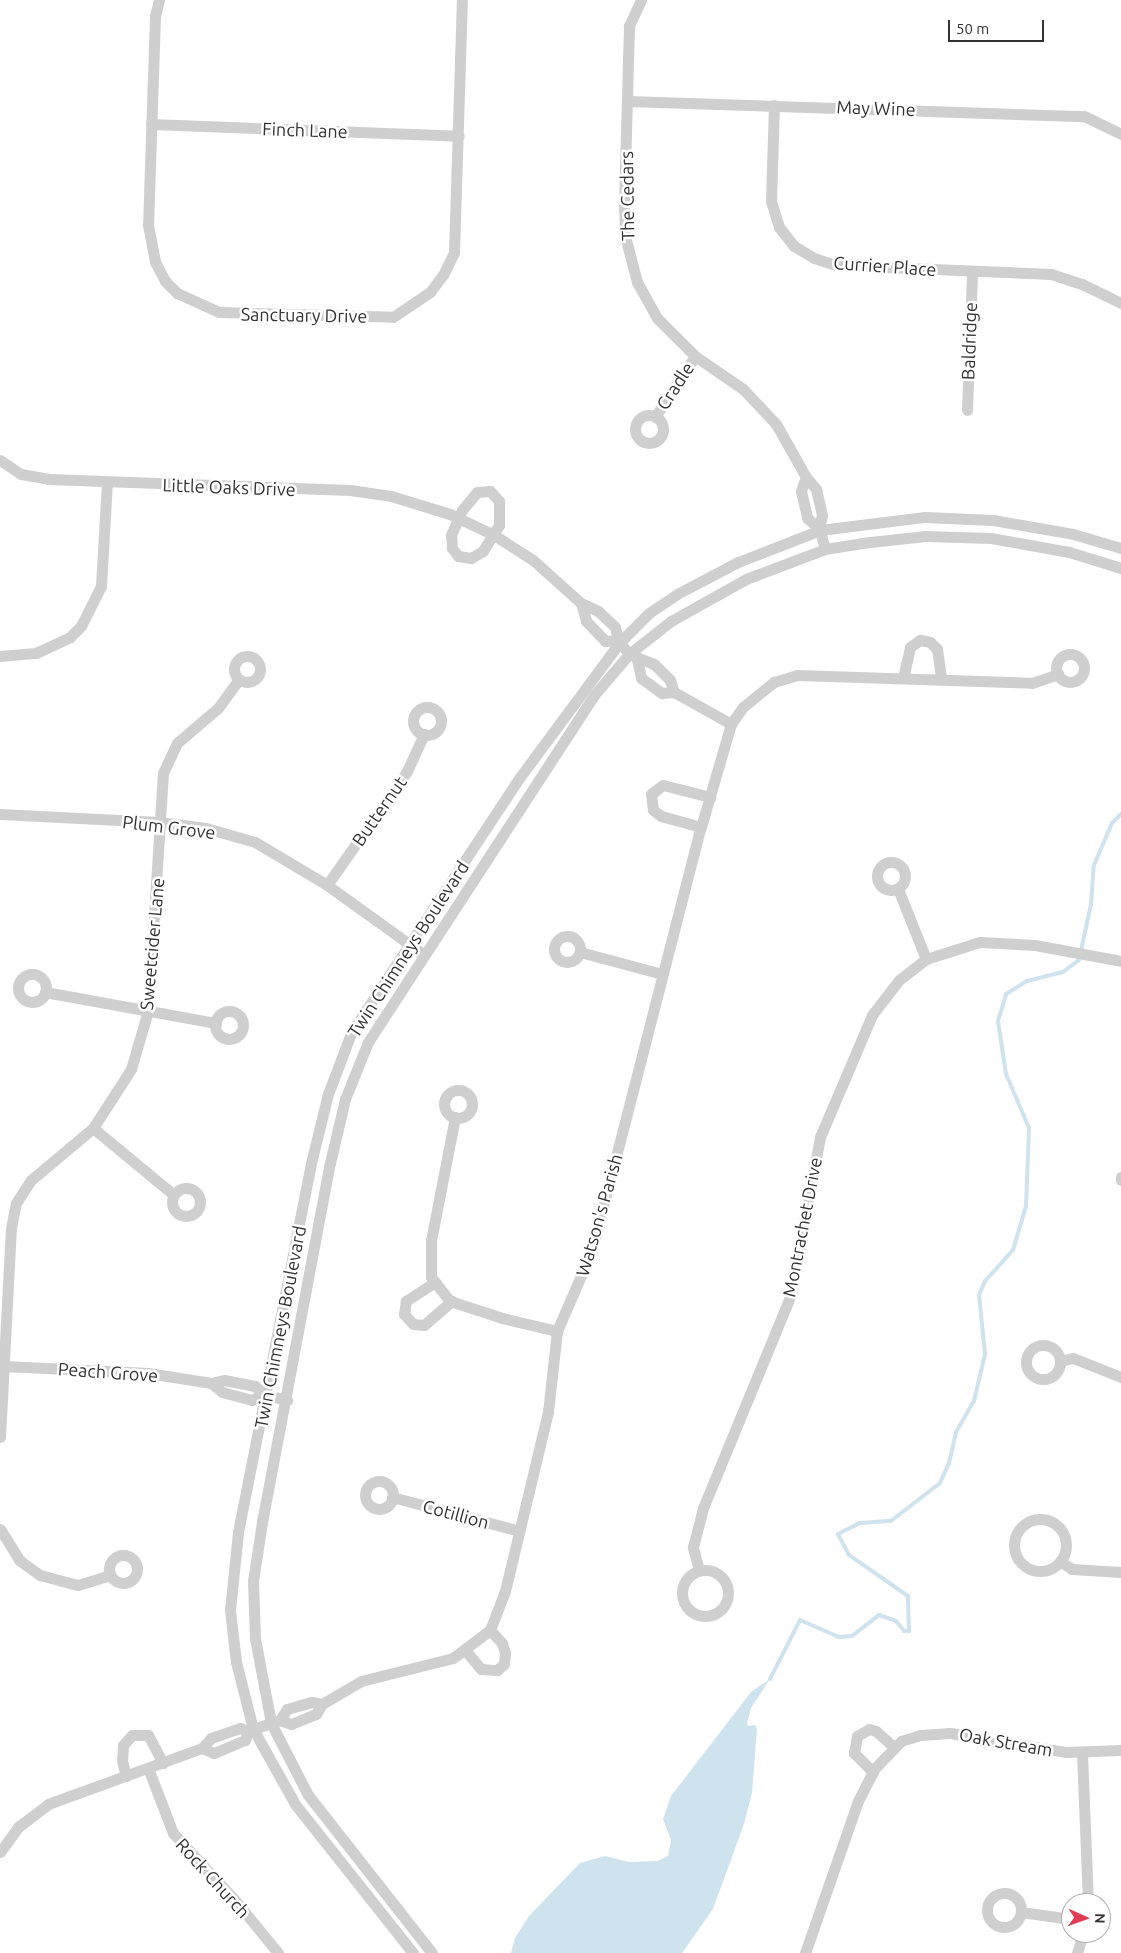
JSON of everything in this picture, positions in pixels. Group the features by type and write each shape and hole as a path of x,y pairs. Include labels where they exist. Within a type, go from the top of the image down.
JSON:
{"street":[{"name":"Sanctuary Drive","path":"159,0 155,16 148,225 154,262 177,293 219,312 393,317 414,306 444,275 454,252 462,0"},
{"name":"The Cedars","path":"641,0 629,26 624,204 629,259 637,282 657,318 695,356 743,389 776,424 806,477 816,489 822,514 819,529 825,549"},
{"name":"May Wine","path":"627,101 1084,116 1121,134"},
{"name":"Currier Place","path":"774,105 771,201 779,227 794,246 814,258 836,265 1050,274 1082,284 1121,303"},
{"name":"Finch Lane","path":"151,124 459,136"},
{"name":"Baldridge","path":"967,410 972,272"},
{"name":"Cradle","path":"655,417 695,356"},
{"name":"Little Oaks Drive","path":"0,460 21,474 107,483 350,490 421,504 460,518 494,535 534,560 581,602 598,611 615,627 619,641 633,657 641,678 662,693 674,692 731,724"},
{"path":"0,656 36,653 70,637 81,626 101,586 107,483"},
{"path":"490,491 499,501 500,511 494,535 483,551 471,558 458,556 452,548 451,535 460,518 467,500 477,492 490,491"},
{"name":"Twin Chimneys Boulevard","path":"413,1953 295,1804 251,1730 236,1662 230,1610 230,1580 312,1159 328,1094 351,1033 520,777 619,641 649,613 677,594 738,562 819,529 925,517 992,520 1073,534 1121,548"},
{"name":"Twin Chimneys Boulevard","path":"432,1953 308,1795 276,1721 255,1638 253,1581 330,1163 345,1099 368,1042 595,694 671,622 746,579 825,549 926,536 991,538 1069,552 1121,568"},
{"name":"Little Oaks Drive","path":"581,602 586,620 605,640 619,641"},
{"path":"903,678 910,647 920,640 930,642 937,649 941,679"},
{"name":"Little Oaks Drive","path":"633,657 654,664 670,680 674,692"},
{"name":"Watson's Parish","path":"490,1630 520,1531 548,1412 558,1331 592,1250 662,974 701,827 731,724 755,695 774,682 797,675 1032,682 1058,674"},
{"name":"Sweetcider Lane","path":"0,1437 11,1228 19,1195 31,1180 93,1128 131,1069 148,1011 156,920 163,773 178,743 218,708 238,680"},
{"name":"Butternut","path":"328,885 407,771 424,734"},
{"path":"701,827 653,810 650,794 663,785 710,797"},
{"name":"Plum Grove","path":"0,814 160,822 206,828 255,842 328,885 424,954"},
{"path":"898,889 926,959"},
{"name":"Montrachet Drive","path":"699,1570 693,1547 703,1508 791,1295 820,1137 872,1015 899,980 926,959 980,942 1010,942 1121,961"},
{"path":"580,952 662,974"},
{"path":"45,992 216,1023"},
{"path":"455,1117 431,1240 429,1259 431,1277 452,1302 502,1318 558,1331"},
{"path":"93,1128 174,1195"},
{"path":"434,1282 406,1301 404,1314 413,1324 424,1325 452,1302"},
{"path":"1060,1360 1073,1358 1121,1377"},
{"name":"Peach Grove","path":"4,1366 148,1373 211,1383 222,1392 252,1400 265,1395 287,1400"},
{"name":"Cotillion","path":"392,1497 520,1531"},
{"path":"1038,1519 1055,1524 1064,1537 1065,1546 1060,1561 1046,1570 1037,1571 1022,1564 1017,1557 1014,1540 1022,1525 1038,1519"},
{"path":"0,1529 19,1560 40,1575 78,1585 111,1575"},
{"path":"1060,1561 1072,1569 1121,1572"},
{"path":"699,1570 720,1575 728,1588 726,1603 715,1614 700,1615 683,1600 687,1578 699,1570"},
{"path":"0,1852 18,1827 48,1804 202,1748 214,1753 245,1740 251,1730 276,1721 291,1724 316,1714 322,1704 361,1681 444,1661 465,1650 490,1630 502,1643 505,1653 504,1664 497,1670 481,1668 465,1650"},
{"path":"872,1772 854,1753 857,1736 869,1729 876,1731 894,1747"},
{"name":"Oak Stream","path":"805,1953 858,1801 872,1772 894,1747 921,1735 950,1733 1082,1753 1121,1750"},
{"path":"126,1776 122,1761 123,1745 132,1735 148,1735 163,1763"},
{"path":"1082,1753 1088,1893"},
{"name":"Rock Church","path":"148,1768 173,1834 234,1898 278,1953"},
{"path":"1021,1912 1061,1917"}],"water":[{"path":"770,1679 751,1708 747,1723 748,1726 755,1725 757,1729 752,1793 744,1824 713,1909 682,1953 511,1953 515,1938 529,1916 580,1863 605,1856 629,1862 657,1861 668,1856 671,1840 663,1819 671,1796 751,1692"}],"waterway":[{"path":"770,1679 800,1620 839,1637 852,1636 879,1615 896,1621 904,1631 909,1631 908,1596 849,1555 838,1534 860,1523 891,1521 940,1483 949,1463 956,1432 974,1401 985,1354 979,1295 985,1281 1013,1250 1026,1206 1029,1128 1006,1074 998,1021 1006,994 1027,981 1063,972 1079,960 1091,904 1094,865 1112,823 1121,814"}]}
